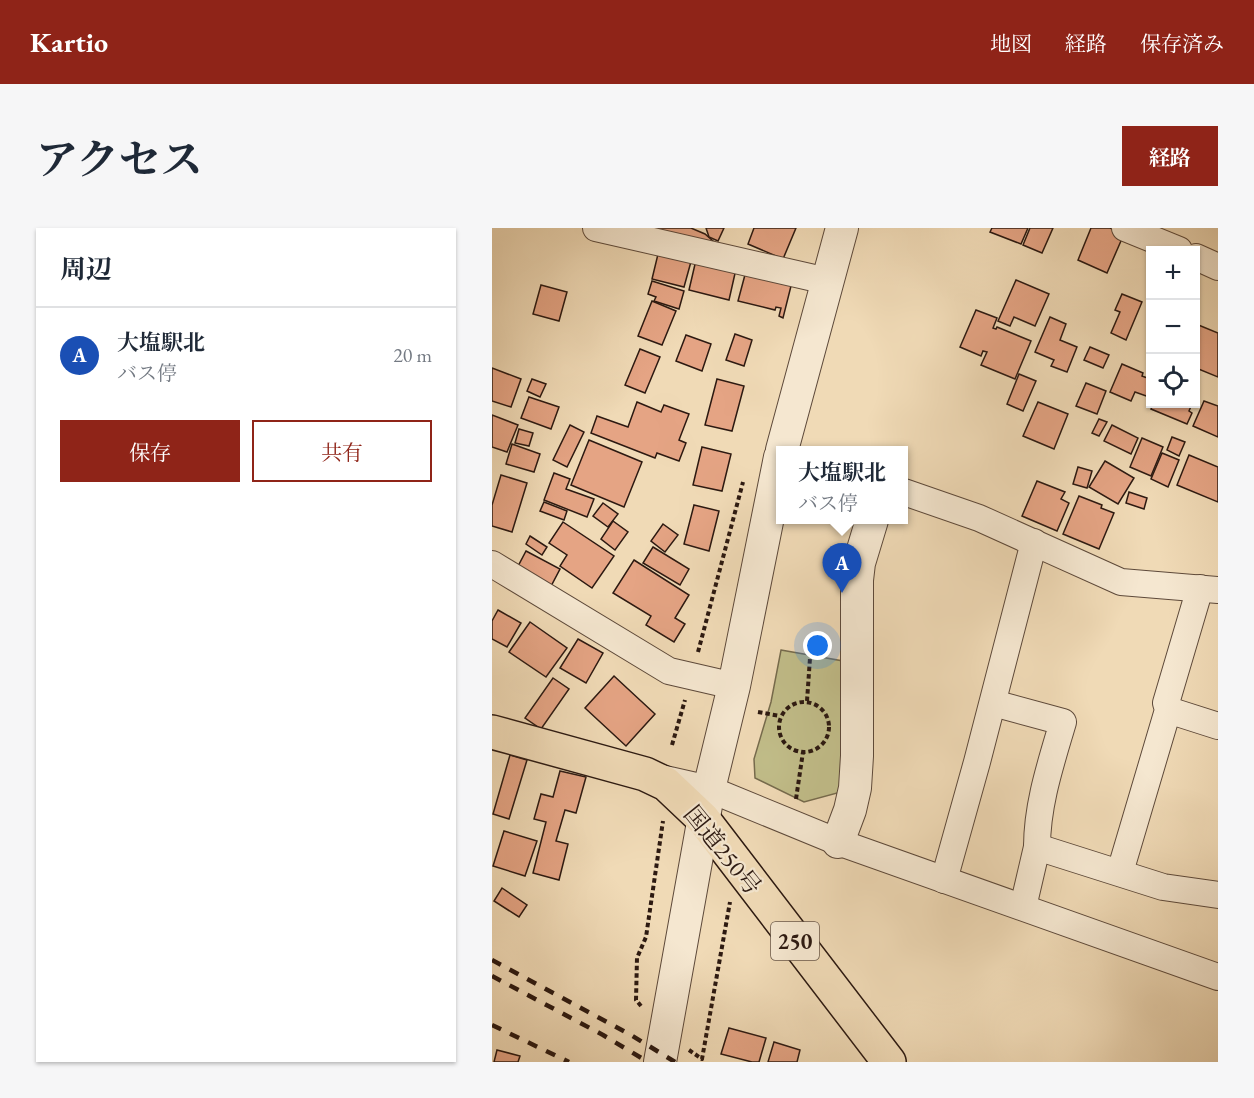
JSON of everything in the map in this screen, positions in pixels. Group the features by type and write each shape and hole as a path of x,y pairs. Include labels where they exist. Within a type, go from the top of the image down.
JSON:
{"highway":[{"name":"国道250号","path":"492,732 656,779 706,804 737,866 889,1062"}],"street":[{"path":"596,228 827,281"},
{"path":"783,446 842,228"},
{"path":"1125,228 1169,246"},
{"path":"1200,259 1218,267"},
{"path":"663,1039 706,804 734,686 776,479"},
{"path":"908,494 979,518 1121,582 1209,589 1166,704 1168,710 1120,872"},
{"path":"838,842 850,810 855,788 857,580 871,524"},
{"path":"944,880 993,704 1034,542"},
{"path":"492,564 669,671 734,686"},
{"path":"993,704 1063,722 1042,795 1037,824 1037,847 1023,907"},
{"path":"1168,710 1218,726"},
{"path":"706,804 838,842 1218,977"},
{"path":"1037,847 1163,887 1218,895"}],"path":[{"path":"807,701 810,658"},
{"path":"672,745 688,691"},
{"path":"807,701 822,709 830,725 825,741 819,747 802,752 794,750 782,740 778,725 780,716 791,704 807,701"},
{"path":"756,721 758,712 780,716"},
{"path":"794,808 802,752"},
{"path":"656,779 665,804 646,937 637,958 636,1000 650,1014 663,1039 702,1059 737,866"}],"shaded area":[{"path":"781,650 843,661 841,792 804,802 755,778 754,759 771,702"}],"building":[{"path":"656,228 691,228 705,234 713,241 711,248 655,232"},
{"path":"706,228 724,228 718,241 709,237"},
{"path":"754,228 796,228 783,259 748,244"},
{"path":"992,228 1028,228 1021,244 990,232"},
{"path":"1030,228 1053,228 1042,253 1023,245"},
{"path":"1091,228 1110,228 1124,234 1107,273 1078,260"},
{"path":"659,250 692,258 684,287 652,279"},
{"path":"696,260 736,269 729,300 689,290"},
{"path":"746,271 792,282 783,318 779,316 781,308 776,307 775,310 738,301"},
{"path":"1016,280 1049,294 1035,326 1014,317 1010,326 998,321"},
{"path":"652,281 684,291 679,309 654,301 656,297 648,294"},
{"path":"541,285 567,292 559,321 533,314"},
{"path":"1122,294 1142,302 1126,340 1111,333 1120,312 1115,310"},
{"path":"652,301 676,311 662,345 638,336"},
{"path":"976,310 997,318 993,328 997,327 1031,341 1015,379 981,365 987,352 983,351 981,356 960,347"},
{"path":"1050,317 1066,324 1060,340 1077,347 1067,372 1051,366 1054,360 1035,352"},
{"path":"1200,326 1218,333 1218,377 1200,370"},
{"path":"735,334 752,340 744,366 726,360"},
{"path":"686,335 711,344 702,371 676,361"},
{"path":"1090,347 1109,355 1103,368 1084,360"},
{"path":"640,349 660,357 645,393 625,385"},
{"path":"1122,364 1143,373 1142,376 1146,378 1146,396 1135,392 1131,401 1110,392"},
{"path":"492,368 521,379 511,407 492,401"},
{"path":"1019,374 1036,381 1023,411 1007,404"},
{"path":"532,379 546,384 540,397 527,391"},
{"path":"717,379 744,386 732,431 705,425"},
{"path":"1086,383 1106,391 1097,414 1076,406"},
{"path":"529,397 559,407 551,429 521,418"},
{"path":"1204,401 1218,406 1218,437 1193,426"},
{"path":"637,402 661,412 664,405 689,414 679,440 686,443 679,461 657,453 655,458 591,433 597,416 628,427"},
{"path":"1038,402 1068,414 1054,449 1023,436"},
{"path":"1190,408 1189,411 1192,413 1187,424 1151,409"},
{"path":"492,415 518,425 507,452 492,447"},
{"path":"1099,419 1107,422 1099,436 1092,433"},
{"path":"570,425 584,432 567,467 553,460"},
{"path":"1112,425 1138,438 1131,454 1104,441"},
{"path":"519,429 533,433 529,446 515,443"},
{"path":"1172,437 1185,442 1179,456 1167,450"},
{"path":"1142,438 1163,447 1151,476 1130,467"},
{"path":"589,440 642,462 624,507 571,485"},
{"path":"512,444 540,454 534,472 506,464"},
{"path":"702,447 731,454 722,491 693,485"},
{"path":"1162,453 1179,460 1168,487 1151,479"},
{"path":"1189,455 1218,467 1218,502 1177,485"},
{"path":"1105,461 1134,478 1118,504 1089,487"},
{"path":"1078,467 1092,471 1087,488 1073,484"},
{"path":"554,473 570,479 566,489 594,499 587,517 544,500"},
{"path":"501,475 527,483 512,532 492,526 492,505"},
{"path":"1037,481 1065,492 1061,499 1069,503 1057,531 1022,516"},
{"path":"1129,492 1147,498 1144,509 1126,503"},
{"path":"1079,496 1102,505 1101,508 1114,513 1099,549 1063,534"},
{"path":"544,502 567,511 564,520 540,511"},
{"path":"603,503 618,514 608,527 593,516"},
{"path":"694,505 719,511 709,551 684,544"},
{"path":"613,521 628,532 615,550 601,539"},
{"path":"563,522 614,556 592,588 560,566 567,555 549,543"},
{"path":"663,524 678,535 665,552 651,541"},
{"path":"530,536 547,547 542,555 526,544"},
{"path":"653,547 689,569 680,585 643,563"},
{"path":"526,551 560,569 549,590 515,572"},
{"path":"634,560 689,595 675,618 685,624 674,642 646,625 651,616 613,593"},
{"path":"498,610 521,623 507,647 492,639 492,621"},
{"path":"530,622 567,648 546,677 509,652"},
{"path":"578,639 603,653 586,683 560,668"},
{"path":"614,676 655,714 626,746 585,708"},
{"path":"553,678 569,689 541,729 525,718"},
{"path":"510,755 527,760 509,819 493,814"},
{"path":"560,771 586,777 576,813 565,810 556,841 568,844 559,880 533,873 546,822 534,819 541,794 553,797"},
{"path":"504,831 537,841 525,876 493,866"},
{"path":"502,888 527,905 519,917 494,901"},
{"path":"729,1028 766,1038 759,1062 721,1054"},
{"path":"774,1042 800,1050 797,1062 768,1062"},
{"path":"497,1050 520,1056 518,1062 494,1062"}],"railway":[{"path":"492,960 631,1035 675,1062"},
{"path":"492,976 603,1035 648,1062"},
{"path":"492,1025 569,1062"}],"place":[{"name":"大塩駅北","path":"842,593"}]}
